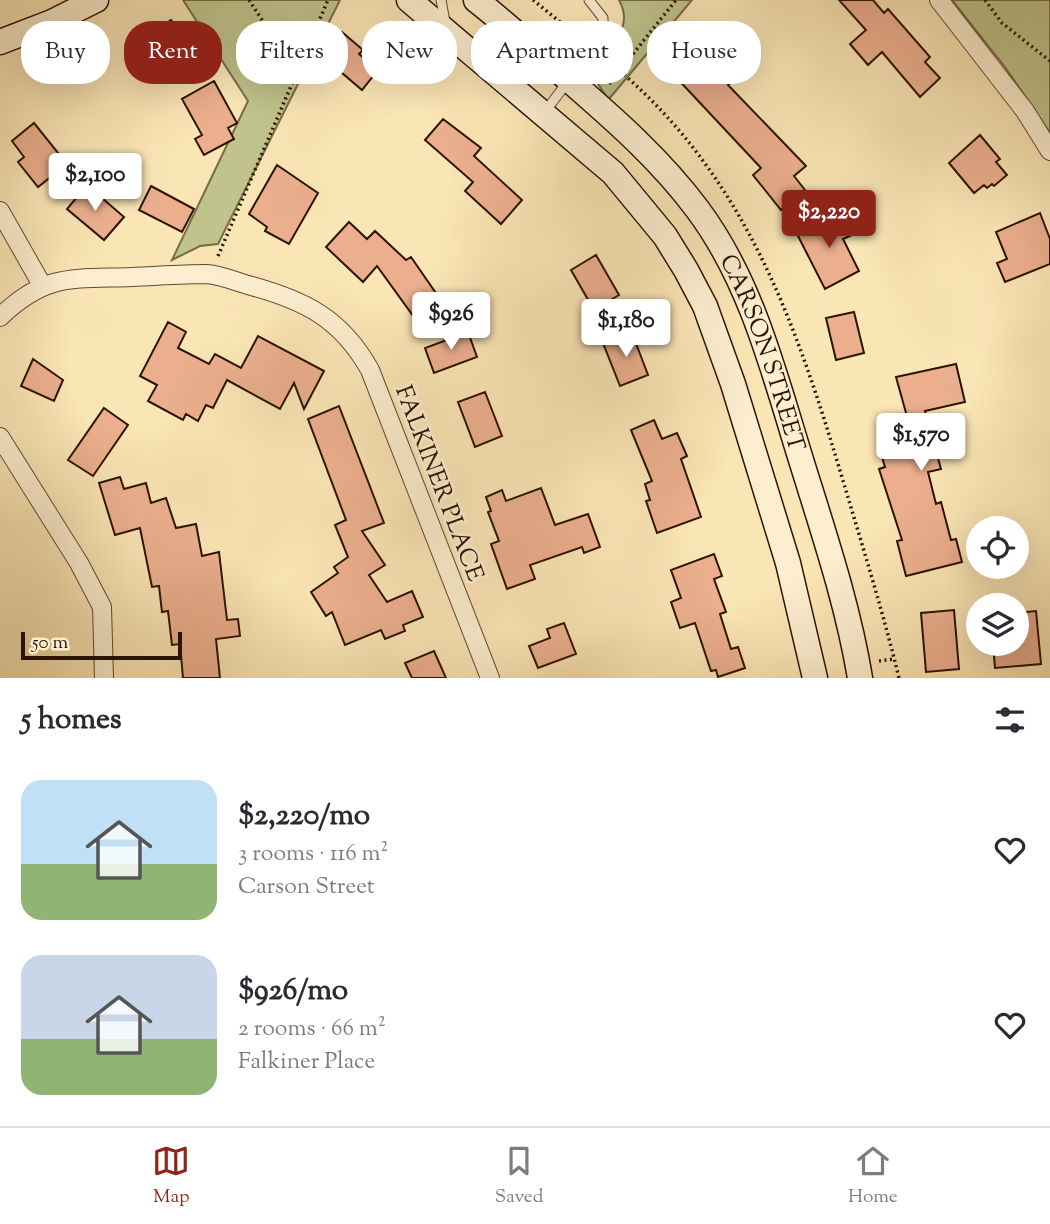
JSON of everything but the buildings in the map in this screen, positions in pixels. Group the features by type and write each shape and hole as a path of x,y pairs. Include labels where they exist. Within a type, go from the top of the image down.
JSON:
{"street":[{"path":"0,42 52,22 96,0"},
{"name":"CARSON STREET","path":"409,0 435,21"},
{"name":"CARSON STREET","path":"476,0 500,21"},
{"path":"939,0 1024,111 1050,151"},
{"name":"CARSON STREET","path":"457,39 613,173 665,236 705,306 733,384 771,507 816,678"},
{"name":"CARSON STREET","path":"574,84 678,183 724,250 748,298 836,573 860,678"},
{"path":"0,211 42,285"},
{"name":"FALKINER PLACE","path":"0,317 24,295 42,285 72,279 210,274 287,295 319,313 355,344 370,370 490,678"},
{"path":"0,437 79,563 102,607 104,678"}],"lane":[{"path":"441,0 445,21"},
{"path":"589,0 603,21"},
{"path":"544,113 566,84"}],"path":[{"path":"249,0 263,21"},
{"path":"318,21 327,0"},
{"path":"594,102 676,0"},
{"path":"985,0 1002,23 1050,61"},
{"path":"210,274 291,84"}],"green space":[{"path":"183,0 340,0 330,21 236,21 236,82 222,61 222,21 197,21"},
{"path":"619,0 692,0 674,21 647,21 647,54 633,70 633,21 623,21"},
{"path":"952,0 1050,0 1050,133 1005,67"},
{"path":"237,84 298,84 218,244 200,246 172,260 248,101"},
{"path":"598,84 622,84 609,99"}]}
